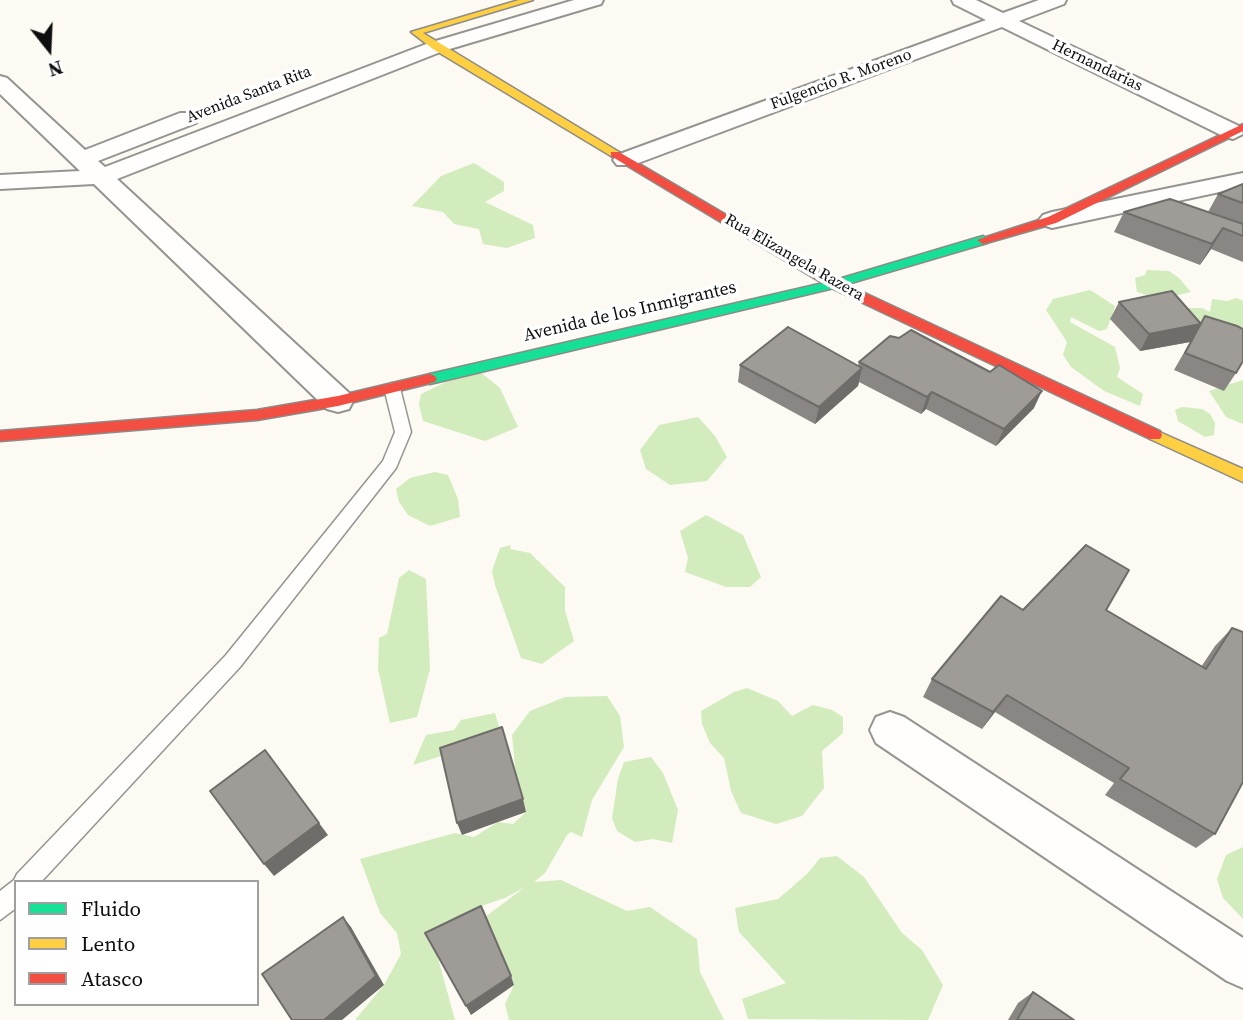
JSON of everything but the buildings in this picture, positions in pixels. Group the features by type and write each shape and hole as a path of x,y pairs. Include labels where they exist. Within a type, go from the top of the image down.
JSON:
{"street":[{"path":"0,181 101,177 426,39 529,0"},
{"path":"426,39 562,0"},
{"path":"390,42 426,39 594,0"},
{"name":"Hernandarias","path":"961,0 1238,130"},
{"name":"Fulgencio R. Moreno","path":"625,160 1057,0"},
{"name":"Rua Elizangela Razera","path":"426,39 834,284 1243,476"},
{"path":"0,82 338,401"},
{"name":"Avenida Santa Rita","path":"82,159 210,110"},
{"path":"1130,194 1238,130"},
{"path":"1052,220 1130,194 1243,180"},
{"path":"1130,194 1178,216"},
{"name":"Avenida de los Inmigrantes","path":"0,436 257,415 338,401 834,284 1052,220"},
{"path":"890,730 1243,965"}],"lane":[{"path":"27,880 233,662 390,464 403,432 392,388"},
{"path":"0,908 14,893"}],"green space":[{"path":"474,163 504,182 504,191 485,202 533,225 535,238 507,248 483,244 479,229 454,224 443,212 412,206 441,176"},
{"path":"1147,270 1169,271 1191,292 1160,299 1137,292 1135,278 1145,275"},
{"path":"1090,290 1115,306 1107,329 1099,331 1071,317 1070,322 1115,347 1120,368 1117,377 1143,394 1140,406 1104,391 1071,367 1063,355 1067,342 1046,310 1053,299"},
{"path":"1237,298 1243,301 1243,331 1201,322 1186,322 1167,308 1202,308 1210,312 1212,299 1227,301"},
{"path":"479,371 500,388 518,427 485,441 423,421 419,404 421,394"},
{"path":"1243,380 1243,424 1226,417 1209,391"},
{"path":"1182,407 1202,409 1210,414 1215,423 1214,435 1205,437 1178,421 1175,410"},
{"path":"698,417 715,436 727,457 707,481 670,485 646,469 640,450 659,425"},
{"path":"435,472 448,475 458,499 460,517 430,526 408,515 399,502 396,489 410,478"},
{"path":"706,515 743,535 761,577 750,587 726,587 685,572 688,558 680,531"},
{"path":"511,545 510,549 530,553 565,587 565,611 574,641 542,664 521,658 495,585 492,571 500,548"},
{"path":"409,570 426,579 430,669 417,717 390,723 378,669 379,638 387,634 399,578"},
{"path":"747,688 778,701 792,716 813,705 832,710 843,717 843,733 822,751 824,788 802,816 776,824 741,813 731,791 724,758 710,743 702,724 701,711 734,692"},
{"path":"607,696 620,716 624,747 592,800 582,837 571,832 567,835 545,873 534,882 561,880 627,911 650,907 697,939 700,972 724,1020 509,1020 505,1004 514,985 485,917 525,887 505,898 475,908 451,928 436,951 455,1020 355,1020 384,985 401,954 397,933 380,913 360,859 455,833 474,837 498,822 513,824 526,812 516,777 512,735 530,711 565,697"},
{"path":"495,713 500,730 463,749 413,765 426,735 454,730 461,720"},
{"path":"651,757 663,773 678,810 672,843 653,839 635,842 617,831 612,818 618,779 624,762"},
{"path":"1243,847 1243,919 1223,898 1217,879 1226,855"},
{"path":"837,856 864,877 902,933 922,950 943,985 928,1020 748,1019 742,999 786,983 739,932 735,908 778,899 807,874 820,858"}],"traffic: fast":[{"path":"430,379 834,284 983,240"}],"traffic: slow":[{"path":"529,0 416,32 436,47 615,154"},
{"path":"1155,435 1243,476"}],"traffic: jam":[{"path":"983,240 1052,220 1243,127"},
{"path":"615,154 834,284 1155,435"},
{"path":"0,436 257,415 338,401 430,379"}]}
